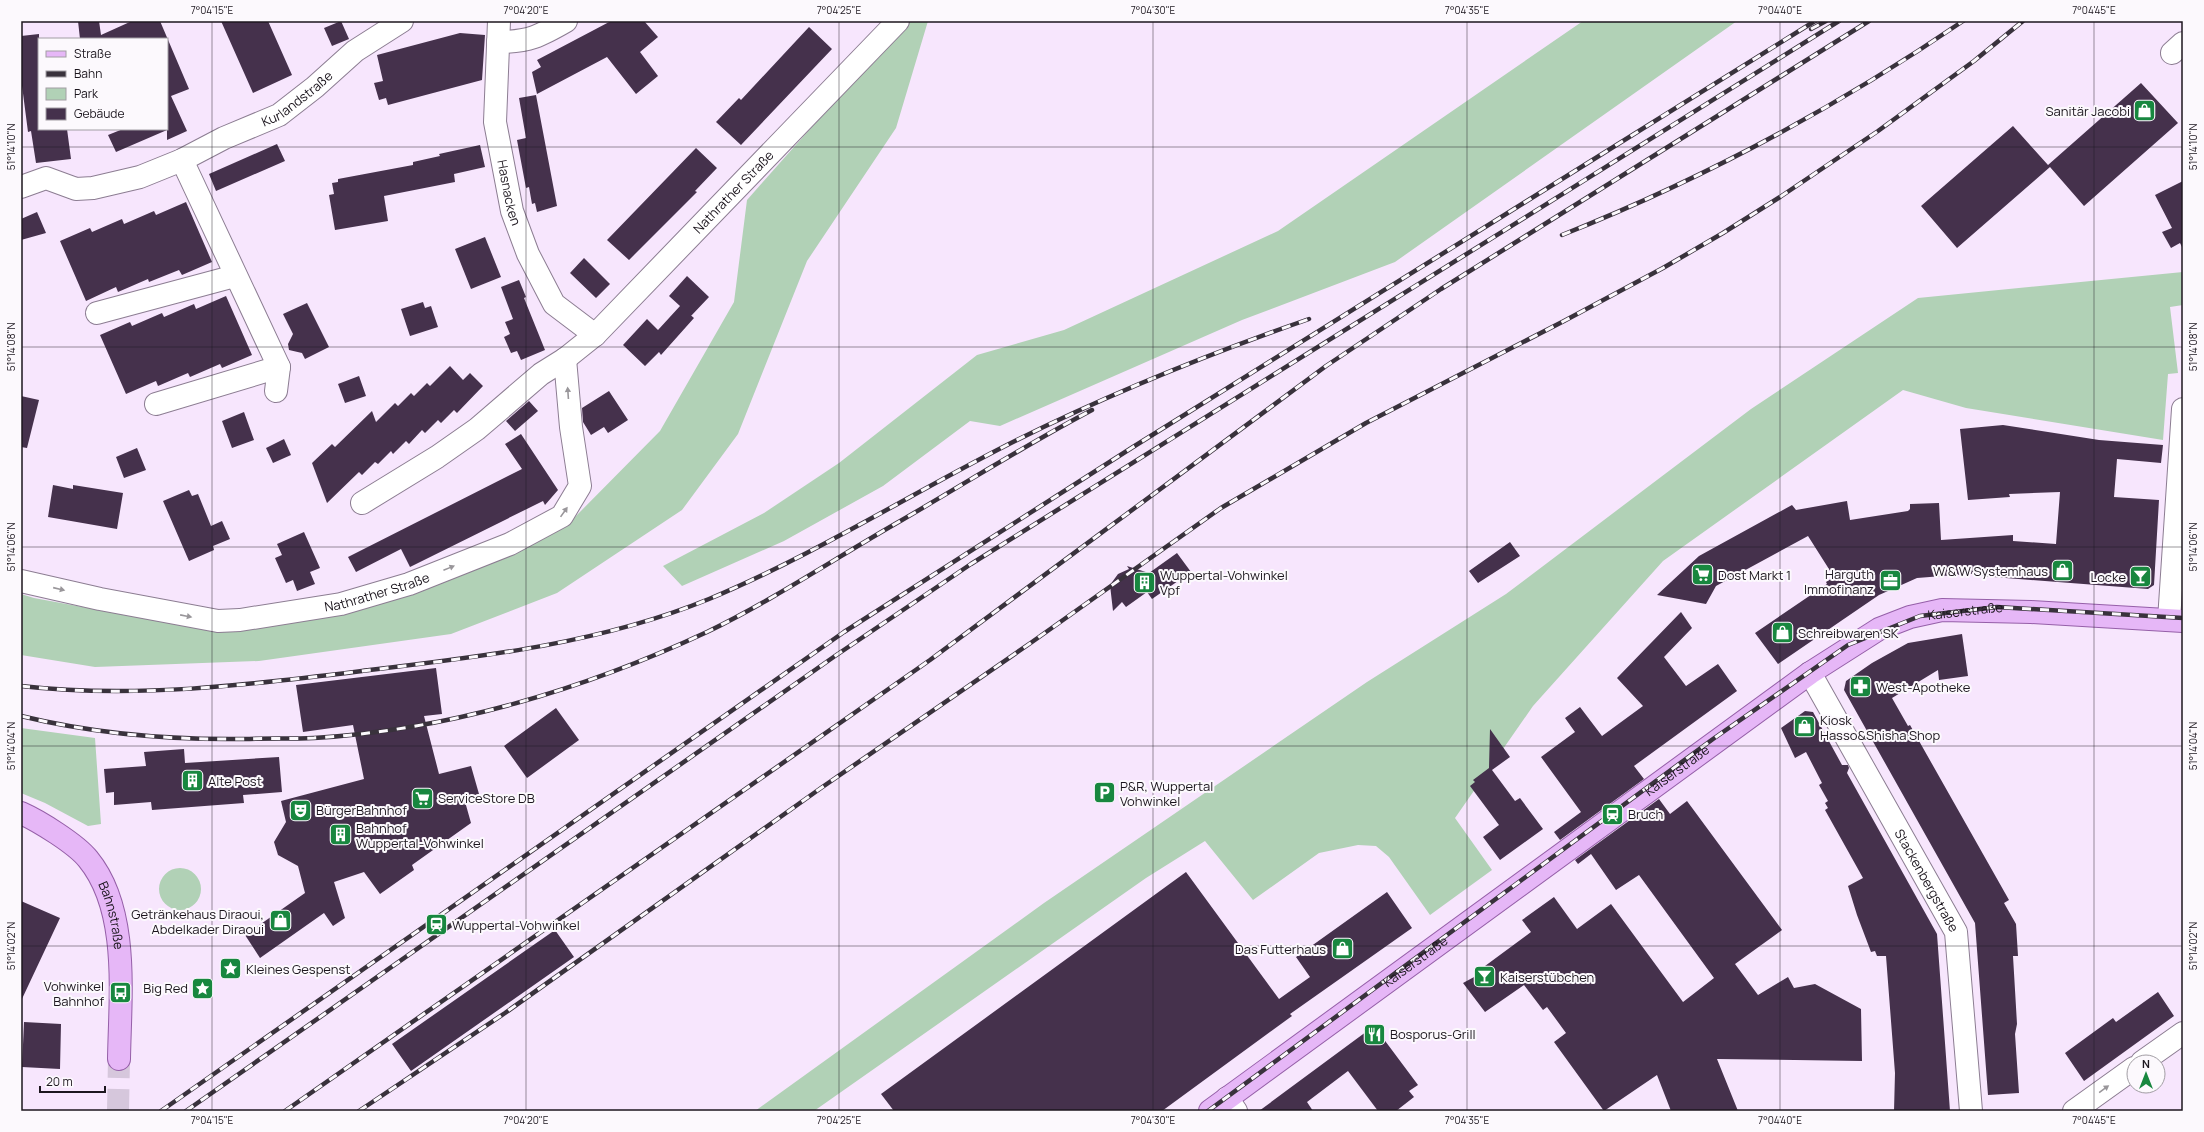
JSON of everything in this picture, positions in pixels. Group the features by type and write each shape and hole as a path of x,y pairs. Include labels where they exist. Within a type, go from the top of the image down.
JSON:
{"main road":[{"name":"Kaiserstraße","path":"1224,1107 1810,673 1879,629 1910,617 1942,610 2008,611 2176,621"},
{"name":"Bahnstraße","path":"21,813 65,839 88,858 106,889 113,908 118,936 119,1058"}],"street":[{"name":"Kurlandstraße","path":"21,187 46,178 76,189 100,186 140,177 182,160 224,138 279,115 309,92 355,51 402,21"},
{"name":"Hasnacken","path":"499,21 495,122 512,211 528,254 554,304 595,335"},
{"path":"498,42 517,42 535,38 566,21"},
{"name":"Nathrather Straße","path":"362,503 454,445 477,428 541,374 566,359 595,335 898,21"},
{"path":"182,160 235,276 279,367 276,391"},
{"path":"97,313 235,276"},
{"name":"Nathrather Straße","path":"21,581 198,618 240,620 341,604 409,584 510,544 562,516 580,486 571,427 566,359"},
{"path":"156,404 279,367"},
{"path":"2176,621 2183,409"},
{"name":"Stackenbergstraße","path":"1810,673 1956,932 1972,1111"},
{"path":"2153,1054 2183,1033"},
{"path":"2074,1111 2126,1074"}],"green space":[{"path":"906,21 928,21 896,128 807,261 738,434 682,510 557,593 451,634 259,661 95,667 21,655 21,594 34,598 115,613 200,626 269,625 361,610 511,550 575,517 660,431 734,302 747,200"},
{"path":"1583,21 1737,21 1395,262 1242,320 1000,426 970,421 883,486 784,541 682,586 663,566 764,513 839,463 977,355 1064,330 1278,231"},
{"path":"2183,272 2183,305 2170,307 2178,373 2168,374 2163,440 1966,408 1903,390 1663,561 1533,706 1455,818 1492,870 1430,915 1389,857 1376,846 1358,845 1319,853 1253,900 1205,841 1146,878 814,1111 755,1111 1044,903 1367,682 1506,594 1751,409 1918,298"},
{"path":"21,728 95,738 101,824 88,826 45,803 21,793"},
{"path":"176,868 184,868 192,871 198,877 201,889 198,901 192,907 184,910 176,910 168,907 162,901 159,893 159,885 162,877 168,871"}],"building":[{"path":"78,21 99,21 101,35 132,21 160,21 167,38 80,38"},
{"path":"221,21 268,21 292,75 253,93"},
{"path":"341,21 349,39 332,46 324,28"},
{"path":"611,21 644,21 658,37 640,52 658,76 636,94 607,57 537,94 532,72 541,67 537,60"},
{"path":"809,27 832,49 741,145 716,122 739,98 741,100"},
{"path":"460,33 485,35 482,80 388,105 386,98 379,100 374,83 383,81 377,55"},
{"path":"39,34 38,130 67,130 71,159 36,163 31,131 28,132 21,78 21,36"},
{"path":"168,40 189,89 171,96 187,131 167,140"},
{"path":"2141,83 2178,123 2084,206 2050,167 1957,248 1921,206 2013,126 2048,165"},
{"path":"536,95 557,206 537,212 535,203 532,204 529,187 526,188 517,140 526,138 519,98"},
{"path":"120,130 167,130 116,152 108,135"},
{"path":"277,144 285,161 216,191 209,174"},
{"path":"480,145 485,167 454,174 455,182 384,196 388,221 335,230 329,195 334,194 332,183 338,182 338,179 413,165 413,162 440,156 439,154"},
{"path":"696,148 717,168 695,191 697,192 629,260 607,240"},
{"path":"2183,181 2183,249 2180,243 2171,248 2162,232 2172,228 2155,195"},
{"path":"186,202 212,262 182,275 179,270 149,282 148,279 118,292 116,287 86,301 60,241 90,228 92,232 122,219 124,224 154,211 156,215"},
{"path":"37,212 46,233 21,240 21,219"},
{"path":"485,237 501,277 471,289 455,249"},
{"path":"584,258 610,284 596,298 570,273"},
{"path":"687,276 709,297 691,316 669,296"},
{"path":"519,280 526,297 524,298 545,350 521,360 517,351 511,353 504,337 510,334 505,322 513,319 501,287"},
{"path":"226,296 252,355 222,368 220,364 190,377 188,373 158,386 156,381 126,394 100,335 130,322 132,326 162,313 164,317 194,304 196,309"},
{"path":"423,302 425,308 431,306 438,327 410,336 401,309"},
{"path":"307,303 329,347 305,359 302,353 289,350 288,344 293,334 283,314"},
{"path":"680,306 694,318 661,355 659,352 645,366 623,345 647,319 658,330"},
{"path":"450,366 463,380 470,373 483,386 457,413 454,410 441,423 438,420 425,433 422,430 409,444 406,441 393,454 391,451 378,464 375,462 362,475 359,472 327,503 312,463 332,444 335,447 372,411 376,422 395,403 398,406 411,393 414,396 427,383 430,386"},
{"path":"359,376 366,396 345,403 338,384"},
{"path":"609,391 628,420 608,433 604,427 591,435 583,422 582,408"},
{"path":"21,396 39,400 27,448 21,447"},
{"path":"529,401 538,411 515,431 506,421"},
{"path":"244,412 254,440 232,448 222,421"},
{"path":"2003,425 2099,440 2163,445 2161,463 2117,459 2114,497 2159,500 2154,585 2148,589 1981,576 1981,573 1917,578 1879,595 1778,664 1755,633 1827,584 1826,582 1834,577 1808,536 1716,586 1706,604 1657,595 1699,556 1792,505 1796,510 1847,501 1850,520 1908,511 1910,509 1910,504 1939,503 1941,540 2013,535 2013,541 2056,544 2060,492 2009,494 2010,497 1968,500 1960,429"},
{"path":"521,434 558,490 545,505 543,501 410,567 401,549 356,572 348,557 522,469 505,444"},
{"path":"284,439 291,455 273,463 266,448"},
{"path":"137,448 146,470 124,478 116,457"},
{"path":"53,485 73,489 73,485 123,493 117,529 48,517"},
{"path":"189,490 192,496 198,494 211,526 222,521 230,539 213,546 214,550 189,561 163,501"},
{"path":"304,532 320,568 310,572 315,584 297,591 293,580 286,583 275,558 282,555 277,544"},
{"path":"1510,542 1520,556 1478,583 1469,571"},
{"name":"Wuppertal-Vohwinkel Vpf","path":"1177,553 1191,572 1152,599 1147,592 1126,607 1122,602 1113,611 1110,585 1118,574 1129,569 1127,566 1149,573"},
{"path":"1681,612 1692,628 1664,657 1686,686 1718,664 1737,691 1634,766 1644,779 1560,840 1554,832 1581,812 1541,757 1575,732 1565,718 1580,707 1602,736 1643,706 1617,678"},
{"path":"1962,634 1968,676 1939,680 1938,670 1892,698 1908,726 1910,725 2009,900 2004,903 2016,924 2018,956 2013,956 2017,1024 2015,1034 2019,1093 1988,1095 1975,923 1844,690 1846,681 1872,663 1908,643"},
{"path":"436,668 442,714 424,716 439,774 471,766 479,794 464,798 471,823 412,865 414,870 380,894 364,872 334,882 345,918 333,926 324,913 260,958 245,935 305,893 298,866 278,855 274,842 286,822 281,801 364,779 353,725 303,732 296,685"},
{"path":"556,708 579,740 527,778 504,746"},
{"path":"1805,711 1813,712 1842,765 1848,765 1849,768 1847,773 1937,934 1950,1111 1894,1111 1895,1073 1886,956 1877,956 1875,951 1871,952 1848,886 1863,878 1825,810 1828,808 1825,803 1828,801 1819,785 1822,783 1806,752 1795,758 1781,728"},
{"path":"1490,729 1510,757 1492,770 1515,801 1520,798 1543,829 1500,860 1483,837 1499,825 1470,786 1475,782 1473,780 1489,768"},
{"name":"Alte Post","path":"184,749 185,763 279,757 282,792 243,795 244,803 152,810 151,802 114,805 114,792 106,793 104,769 146,766 144,752"},
{"path":"1659,799 1670,814 1687,801 1782,930 1735,964 1758,995 1788,977 1794,988 1815,984 1861,1009 1862,1061 1717,1059 1738,1111 1671,1111 1657,1075 1604,1111 1554,1042 1566,1033 1547,1007 1543,1010 1524,985 1485,1012 1463,983 1487,970 1485,966 1531,932 1522,920 1554,897 1577,929 1611,904 1683,1002 1714,978 1639,875 1616,890 1591,854 1578,864 1575,860"},
{"path":"1186,872 1279,999 1310,977 1296,957 1387,892 1412,928 1290,1014 1292,1016 1162,1111 894,1111 881,1094"},
{"path":"21,901 60,918 21,1001"},
{"path":"555,930 574,957 411,1071 392,1044"},
{"path":"2158,992 2174,1016 2084,1081 2065,1053 2113,1018 2116,1022"},
{"path":"24,1022 61,1024 60,1069 22,1067"},
{"path":"1374,1026 1418,1085 1409,1091 1414,1097 1396,1111 1378,1111 1348,1071 1307,1102 1313,1111 1259,1111"}],"tunnel":[{"path":"118,1111 119,1059"}],"railway":[{"path":"161,1111 844,632 1133,447 1815,21"},
{"path":"1811,29 1826,21"},
{"path":"186,1111 835,656 971,564 1839,21"},
{"path":"285,1111 930,660 1326,366 1441,289 1869,21"},
{"path":"1562,235 1666,190 1768,139 1867,83 1963,21"},
{"path":"359,1111 505,1013 821,788 1032,642 1221,508 1366,423 1564,321 1663,268 1723,233 1780,197 1878,131 1974,61 2023,21"},
{"path":"21,686 63,690 149,691 192,689 277,681 494,654 582,638 625,627 709,599 785,564 970,464 1044,427 1118,393 1232,347 1309,319"},
{"path":"21,716 77,727 132,735 216,739 314,738 415,726 466,716 515,703 565,688 613,671 661,653 707,632 757,606 1020,450 1092,410"},
{"path":"1208,1111 1713,739 1848,645 1920,616 1997,607 2183,618"}],"place":[{"name":"Sanitär Jacobi","path":"2145,111"},
{"name":"W & W Systemhaus","path":"2063,571"},
{"name":"Dost Markt 1","path":"1702,575"},
{"name":"Locke","path":"2141,577"},
{"name":"Harguth Immofinanz","path":"1890,581"},
{"name":"Wuppertal-Vohwinkel Vpf","path":"1144,582"},
{"name":"Schreibwaren SK","path":"1783,633"},
{"name":"West-Apotheke","path":"1860,687"},
{"name":"Kiosk Hasso&Shisha Shop","path":"1804,727"},
{"name":"Alte Post","path":"193,781"},
{"name":"P&R, Wuppertal Vohwinkel","path":"1105,793"},
{"name":"ServiceStore DB","path":"422,798"},
{"name":"BürgerBahnhof","path":"301,810"},
{"name":"Bruch","path":"1613,814"},
{"name":"Bahnhof Wuppertal-Vohwinkel","path":"340,835"},
{"name":"Getränkehaus Diraoui, Abdelkader Diraoui","path":"280,921"},
{"name":"Wuppertal-Vohwinkel","path":"437,925"},
{"name":"Das Futterhaus","path":"1342,949"},
{"name":"Kleines Gespenst","path":"231,969"},
{"name":"Kaiserstübchen","path":"1484,977"},
{"name":"Big Red","path":"203,988"},
{"name":"Vohwinkel Bahnhof","path":"120,993"},
{"name":"Bosporus-Grill","path":"1374,1034"}]}
